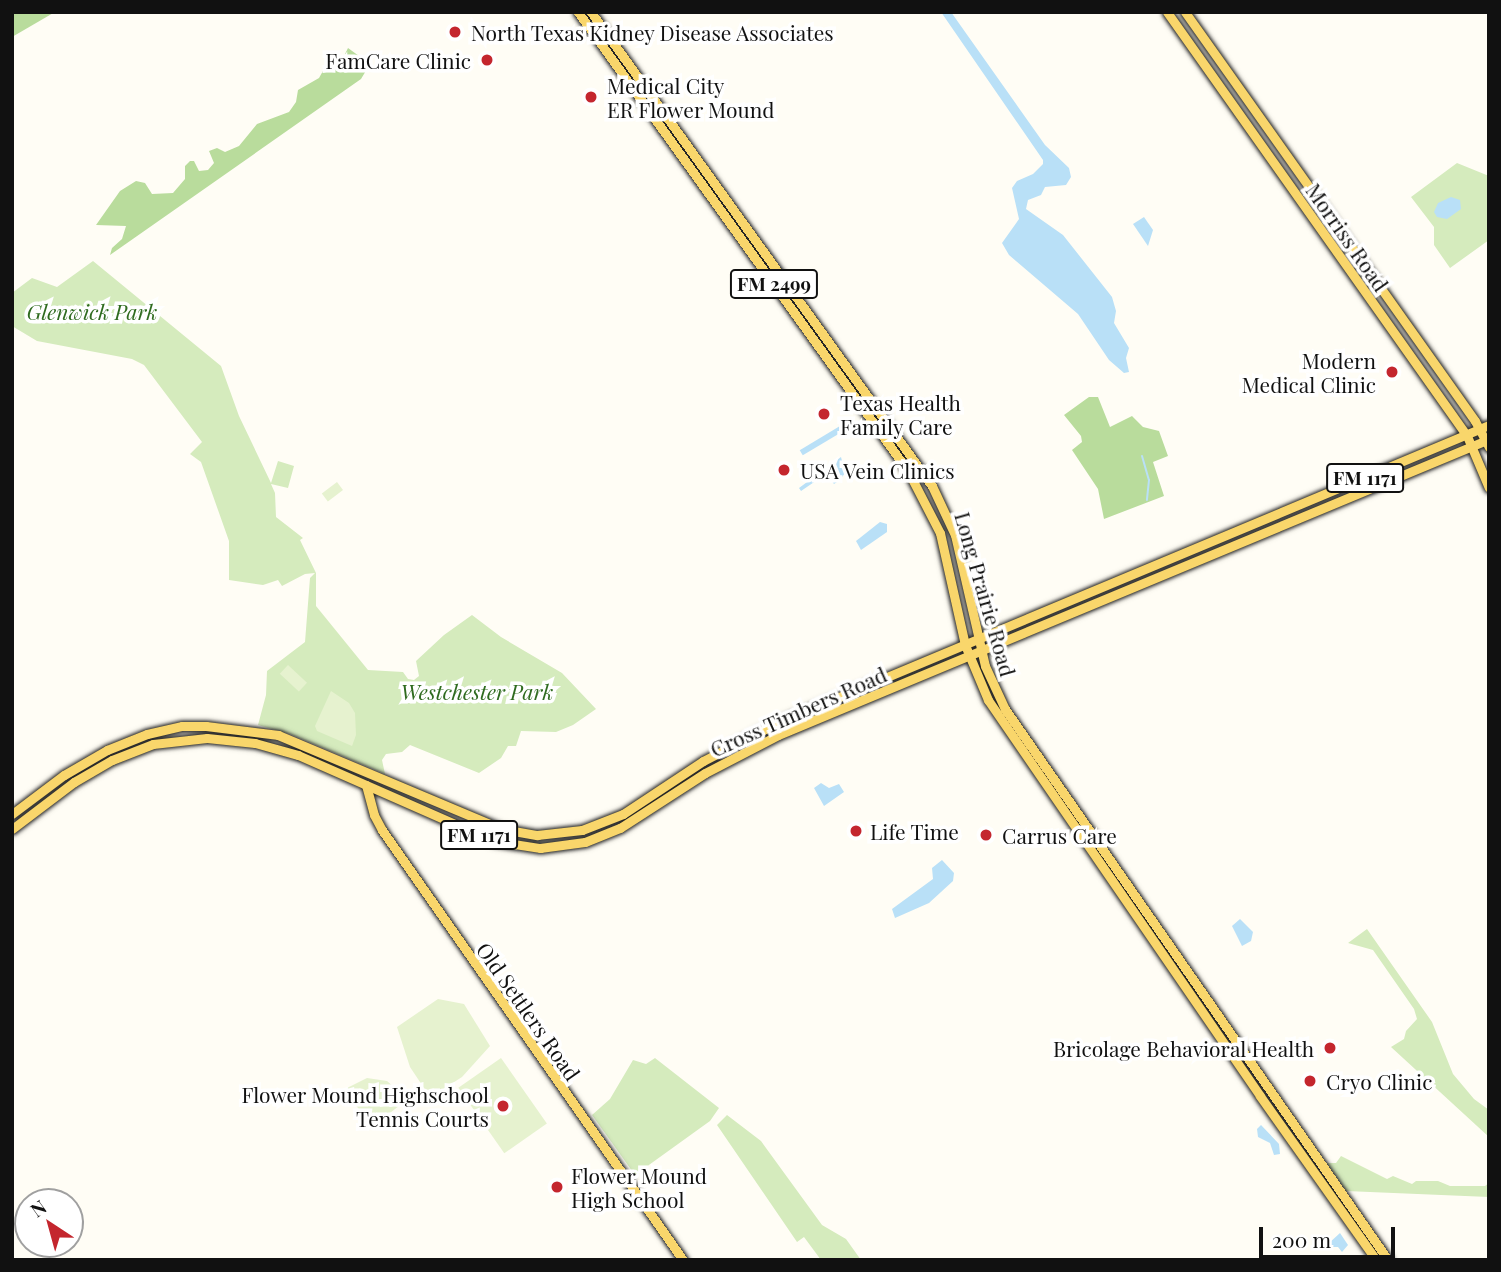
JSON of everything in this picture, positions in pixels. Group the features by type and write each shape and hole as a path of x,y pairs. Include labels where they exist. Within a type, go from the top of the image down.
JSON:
{"main road":[{"name":"Long Prairie Road","path":"578,12 908,471 934,517 945,548 969,656 987,698 1008,731 1388,1260"},
{"name":"Long Prairie Road","path":"591,12 940,500 955,534 981,651 995,690 1146,922 1376,1260"},
{"name":"Morriss Road","path":"1167,12 1467,436 1489,488"},
{"name":"Morriss Road","path":"1185,12 1484,428 1488,442"},
{"path":"762,268 771,262"},
{"path":"826,357 835,351"},
{"name":"Cross Timbers Road","path":"12,829 74,782 112,760 153,744 185,739 232,740 277,747 507,845 540,848 572,845 600,838 631,822 692,781 741,753 1255,530 1263,521 1484,428"},
{"name":"Cross Timbers Road","path":"12,814 64,775 107,750 147,733 182,726 231,727 278,735 483,823 537,835 598,826 623,814 721,751 838,699 978,639 1255,530 1270,529 1472,446 1488,442"},
{"path":"1263,521 1270,529"},
{"path":"838,699 841,709"},
{"path":"1008,731 1029,746"},
{"name":"Old Settlers Road","path":"368,773 366,786 374,816 382,830 683,1260"},
{"path":"479,835 483,823"}],"green space":[{"path":"12,12 55,12 12,37"},
{"path":"348,48 370,64 361,79 110,255 112,248 122,239 126,226 96,225 120,191 136,181 145,183 152,194 173,193 185,179 185,166 190,161 194,161 199,171 208,170 214,163 209,151 217,148 225,152 239,146 257,124 289,112 296,102 298,90 319,78 328,62 350,61 345,54"},
{"path":"1457,163 1489,176 1489,240 1450,268 1434,245 1434,227 1411,197"},
{"path":"93,261 221,366 239,416 271,483 278,461 294,466 288,488 271,484 275,493 276,517 303,538 300,540 316,573 316,606 368,670 403,672 408,679 414,680 419,676 416,661 444,635 472,615 501,637 562,673 596,709 573,725 556,732 521,731 516,746 508,746 501,758 479,773 410,745 402,752 386,754 382,760 385,774 290,734 258,725 266,695 267,671 305,642 310,578 315,573 305,574 282,586 278,580 263,585 229,580 229,541 201,462 190,454 202,442 144,365 132,359 37,341 12,326 12,293 32,278 57,287"},
{"path":"1089,397 1098,397 1110,427 1132,416 1143,427 1159,431 1168,456 1153,462 1164,496 1104,519 1098,489 1072,450 1082,442 1081,436 1064,415"},
{"path":"337,482 343,490 328,501 322,493"},
{"path":"288,665 307,683 299,692 280,674"},
{"path":"331,691 349,703 355,713 356,735 352,746 317,731 315,726"},
{"path":"1367,929 1432,1022 1453,1074 1474,1099 1489,1110 1489,1137 1391,1047 1404,1039 1406,1031 1417,1019 1414,1009 1373,950 1348,943"},
{"path":"438,999 464,1004 490,1046 462,1077 437,1093 426,1091 410,1067 397,1027"},
{"name":"Flower Mound Highschool Tennis Courts","path":"501,1058 547,1124 504,1153 458,1088"},
{"path":"655,1058 719,1108 710,1121 635,1175 592,1115 610,1099 633,1060 646,1064"},
{"path":"367,1078 387,1081 408,1099 373,1126 343,1090"},
{"path":"727,1115 761,1141 822,1225 846,1239 861,1260 821,1260 804,1237 797,1242 717,1125"},
{"path":"1341,1156 1387,1179 1393,1176 1412,1184 1416,1181 1438,1181 1450,1186 1485,1186 1489,1183 1489,1197 1346,1191 1327,1163 1336,1163"}],"water":[{"path":"941,12 951,12 1045,145 1069,168 1071,177 1066,185 1045,187 1041,195 1028,200 1026,209 1063,235 1112,297 1116,311 1114,323 1129,348 1126,358 1129,372 1124,373 1109,360 1078,314 1009,255 1002,243 1019,219 1012,188 1017,181 1033,174 1043,164 1043,160"},
{"path":"1451,197 1460,200 1461,209 1447,219 1437,217 1434,212 1438,203"},
{"path":"1144,217 1153,230 1148,246 1133,224"},
{"path":"840,426 843,431 803,455 800,450"},
{"path":"841,457 845,473 840,480 834,484 826,474 801,491 799,488"},
{"path":"880,522 887,524 887,532 861,550 856,541"},
{"path":"821,783 829,788 839,784 844,792 824,806 814,788"},
{"path":"942,860 954,873 953,881 929,903 895,918 892,909 933,879 932,868"},
{"path":"1240,919 1253,932 1251,941 1242,946 1232,926"},
{"path":"1261,1125 1279,1144 1280,1154 1274,1155 1270,1143 1258,1137 1257,1129"},
{"path":"1340,1233 1348,1245 1342,1252 1338,1247 1328,1247"}],"waterway":[{"path":"1142,456 1149,480 1147,500"}],"place":[{"name":"North Texas Kidney Disease Associates","path":"455,32"},
{"name":"FamCare Clinic","path":"487,60"},
{"name":"Medical City ER Flower Mound","path":"591,97"},
{"name":"Modern Medical Clinic","path":"1392,372"},
{"name":"Texas Health Family Care","path":"824,414"},
{"name":"USA Vein Clinics","path":"784,470"},
{"name":"Life Time","path":"856,831"},
{"name":"Carrus Care","path":"986,835"},
{"name":"Bricolage Behavioral Health","path":"1330,1048"},
{"name":"Cryo Clinic","path":"1310,1081"},
{"name":"Flower Mound Highschool Tennis Courts","path":"503,1106"},
{"name":"Flower Mound High School","path":"557,1187"}],"park label":[{"name":"Glenwick Park","path":"92,311"},
{"name":"Westchester Park","path":"477,691"}]}
